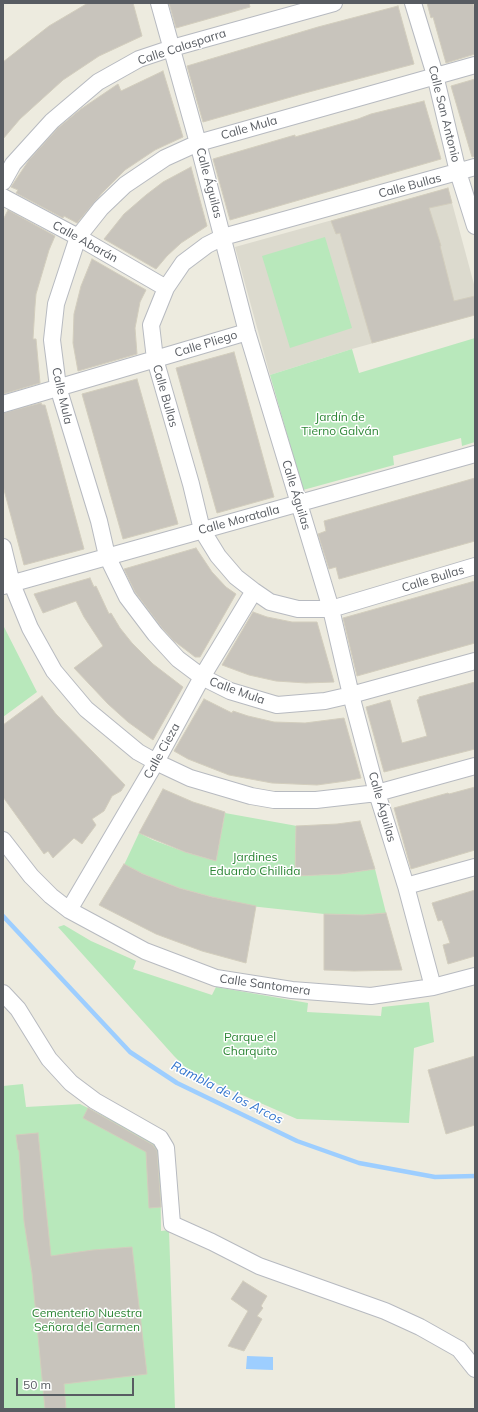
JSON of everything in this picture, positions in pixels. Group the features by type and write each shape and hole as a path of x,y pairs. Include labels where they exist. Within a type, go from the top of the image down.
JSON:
{"street":[{"name":"Calle Águilas","path":"159,3 224,237 247,332 331,609 351,695 377,793 406,886 433,987"},
{"name":"Calle Calasparra","path":"3,182 13,164 52,121 98,82 139,60 172,48 334,3"},
{"name":"Calle San Antonio","path":"413,3 435,75 458,172 475,226"},
{"name":"Calle Mula","path":"475,65 435,75 198,143 165,158 125,186 101,208 78,237 56,304 52,340 58,387 99,521 108,556 127,596 154,634 178,659 202,678 230,691 277,705 326,701 475,661"},
{"name":"Calle Bullas","path":"475,167 224,237 207,245 183,264 166,288 151,325 155,360 191,484 202,530 218,556 236,577 254,591 270,602 298,609 331,609 475,566"},
{"name":"Calle Abarán","path":"3,197 78,237 166,288"},
{"name":"Calle Pliego","path":"3,404 247,332"},
{"name":"Calle Moratalla","path":"8,585 475,454"},
{"path":"3,547 8,585 54,671 86,709 138,752 190,778 251,796 274,800 316,800 377,793 475,766"},
{"name":"Calle Cieza","path":"69,910 156,762 202,678 254,591"},
{"name":"Calle Santomera","path":"3,840 36,881 51,896 69,910 145,951 216,978 292,990 371,996 433,987 475,976"},
{"path":"406,886 475,867"},
{"path":"3,993 18,1009 49,1059 70,1083 95,1101 160,1138 166,1148 172,1224 259,1266 385,1311 420,1327 459,1349 475,1369"}],"shaded area":[{"path":"448,188 475,288 475,315 352,349 270,375 235,247"}],"green space":[{"path":"325,237 352,328 290,348 262,256"},
{"name":"Jardín de Tierno Galván","path":"475,338 475,442 462,446 461,438 393,456 394,465 303,490 270,375 352,349 359,373"},
{"path":"3,625 37,692 3,717"},
{"name":"Jardines Eduardo Chillida","path":"225,813 297,826 295,876 341,874 375,869 386,913 363,915 324,914 250,906 179,888 124,865 139,833 185,852 216,861"},
{"name":"Parque el Charquito","path":"64,925 91,941 136,961 133,969 212,995 216,987 308,1003 307,1012 381,1016 382,1007 429,1002 434,1042 414,1048 409,1123 297,1119 201,1077 197,1079 174,1056 58,927"},
{"name":"Cementerio Nuestra Señora del Carmen","path":"23,1084 26,1107 80,1104 154,1141 160,1150 161,1231 169,1230 175,1409 3,1409 3,1086"}],"water":[{"path":"247,1356 273,1357 273,1370 246,1369"}],"building":[{"path":"88,3 133,3 142,36 99,56 63,80 20,119 3,139 3,62 49,26"},
{"path":"169,3 249,3 250,7 176,28"},
{"path":"427,3 473,3 475,10 475,54 446,63 433,17 431,18"},
{"path":"398,6 414,64 203,122 187,66 318,27"},
{"path":"163,71 183,137 155,150 125,170 103,192 77,223 64,216 63,218 16,193 18,190 11,187 29,160 58,128 81,109 118,84 121,91"},
{"path":"475,79 475,156 472,157 451,86"},
{"path":"424,101 441,159 230,220 213,159 295,135 295,137 371,114"},
{"path":"191,167 207,226 181,243 156,269 104,239 124,214 146,195 163,182"},
{"path":"448,188 452,203 429,208 441,246 454,301 475,296 475,315 372,343 340,233 336,234 331,221"},
{"path":"8,210 55,236 49,250 36,294 33,339 36,339 40,383 3,394 3,220"},
{"path":"92,259 146,290 140,302 135,328 137,354 78,371 73,343 74,314 81,286"},
{"path":"234,352 274,497 217,513 176,368"},
{"path":"137,379 178,524 123,539 82,394"},
{"path":"41,403 42,405 45,405 84,549 24,565 3,486 3,413"},
{"path":"475,478 475,541 339,579 336,567 329,569 318,534 326,531 324,521"},
{"path":"196,548 212,572 226,587 236,594 200,657 195,657 174,641 162,628 135,592 124,569"},
{"path":"90,578 94,587 96,586 109,614 111,613 120,628 132,643 153,664 183,687 153,740 128,722 108,704 74,668 103,646 84,617 76,601 43,613 34,594"},
{"path":"475,581 475,643 357,676 343,618"},
{"path":"253,612 267,617 292,622 317,622 334,682 306,683 276,681 249,675 222,665"},
{"path":"475,682 475,749 384,772 366,707 390,700 402,743 427,736 417,700 419,697"},
{"path":"42,696 56,714 125,785 121,791 112,796 104,811 92,819 96,825 82,844 74,838 53,858 48,851 44,854 3,797 3,725"},
{"path":"204,699 232,713 233,711 274,722 305,723 344,718 361,778 317,785 272,783 229,775 188,759 174,751"},
{"path":"475,787 475,850 411,869 394,808"},
{"path":"163,789 193,802 225,812 216,861 185,852 139,833"},
{"path":"360,821 375,869 341,874 295,876 296,826"},
{"path":"124,864 143,874 179,888 212,897 256,906 246,963 202,951 156,934 99,905"},
{"path":"475,890 475,956 448,964 443,945 450,943 442,920 438,921 432,903"},
{"path":"386,913 402,970 324,970 324,914 363,915"},
{"path":"475,1056 475,1125 446,1134 428,1070"},
{"path":"88,1108 153,1145 157,1151 161,1207 149,1208 146,1152 83,1118"},
{"path":"38,1133 51,1256 93,1250 132,1247 147,1374 64,1384 66,1409 45,1409 32,1273 24,1221 19,1150 16,1135"},
{"path":"243,1281 267,1296 261,1306 263,1308 257,1316 262,1319 244,1351 228,1346 248,1311 231,1299"}],"waterway":[{"name":"Rambla de los Arcos","path":"3,916 130,1052 177,1083 297,1141 359,1163 435,1177 475,1176"}]}
